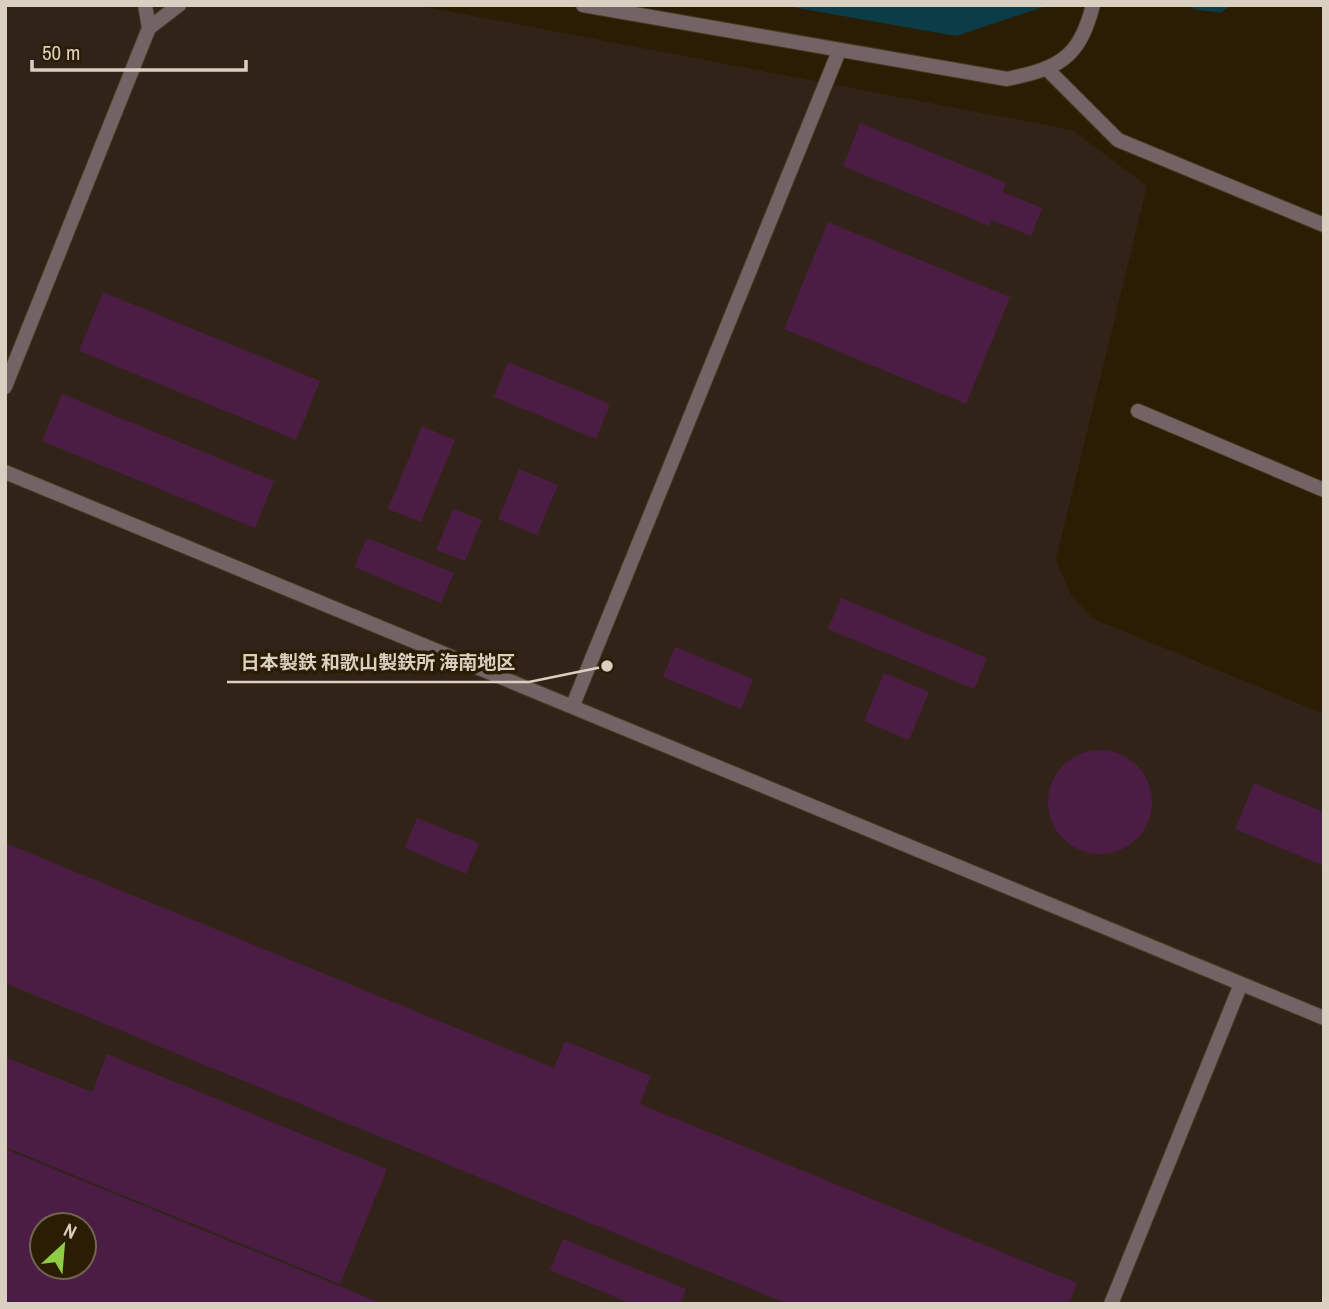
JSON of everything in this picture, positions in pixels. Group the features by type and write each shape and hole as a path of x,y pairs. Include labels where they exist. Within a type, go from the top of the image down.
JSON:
{"street":[{"path":"145,5 149,28"},
{"path":"5,387 149,28 179,5"},
{"path":"583,5 1007,79 1048,70 1071,56 1088,25 1093,5"},
{"path":"573,705 839,51"},
{"path":"1048,70 1118,140 1324,225"},
{"path":"1138,411 1324,490"},
{"path":"5,472 1324,1018"},
{"path":"1111,1304 1241,984"}],"shaded area":[{"path":"5,5 416,5 1072,130 1147,186 1056,559 1071,596 1094,619 1324,714 1324,1304 5,1304"}],"water":[{"path":"781,5 1049,5 956,36"}],"building":[{"path":"860,123 1006,183 1003,192 1042,208 1031,236 991,220 989,226 843,166"},
{"path":"828,222 1010,297 966,404 784,329"},
{"path":"103,292 320,381 296,440 79,351"},
{"path":"508,362 610,404 596,439 494,397"},
{"path":"62,394 274,481 255,528 42,441"},
{"path":"422,426 455,440 421,522 388,509"},
{"path":"519,469 558,485 537,535 498,519"},
{"path":"453,509 482,520 465,561 436,550"},
{"path":"367,538 454,573 441,603 354,567"},
{"path":"841,598 987,658 974,689 828,629"},
{"path":"675,647 753,679 741,709 663,677"},
{"path":"884,673 929,692 909,740 864,721"},
{"path":"1100,750 1120,754 1137,765 1148,782 1152,802 1148,822 1137,839 1120,850 1100,854 1080,850 1063,839 1052,822 1048,802 1052,782 1063,765 1080,754"},
{"path":"1254,783 1324,812 1324,866 1235,829"},
{"path":"417,818 479,843 466,874 405,848"},
{"path":"5,843 554,1068 565,1041 651,1076 640,1104 1077,1283 1069,1304 788,1304 5,983"},
{"path":"107,1054 387,1169 340,1284 5,1147 5,1057 92,1092"},
{"path":"5,1149 383,1304 5,1304"},
{"path":"563,1239 686,1289 680,1304 632,1304 550,1270"}],"waterway":[{"path":"1196,5 1219,8 1224,5"}],"place":[{"name":"日本製鉄 和歌山製鉄所 海南地区","path":"607,666"}]}
